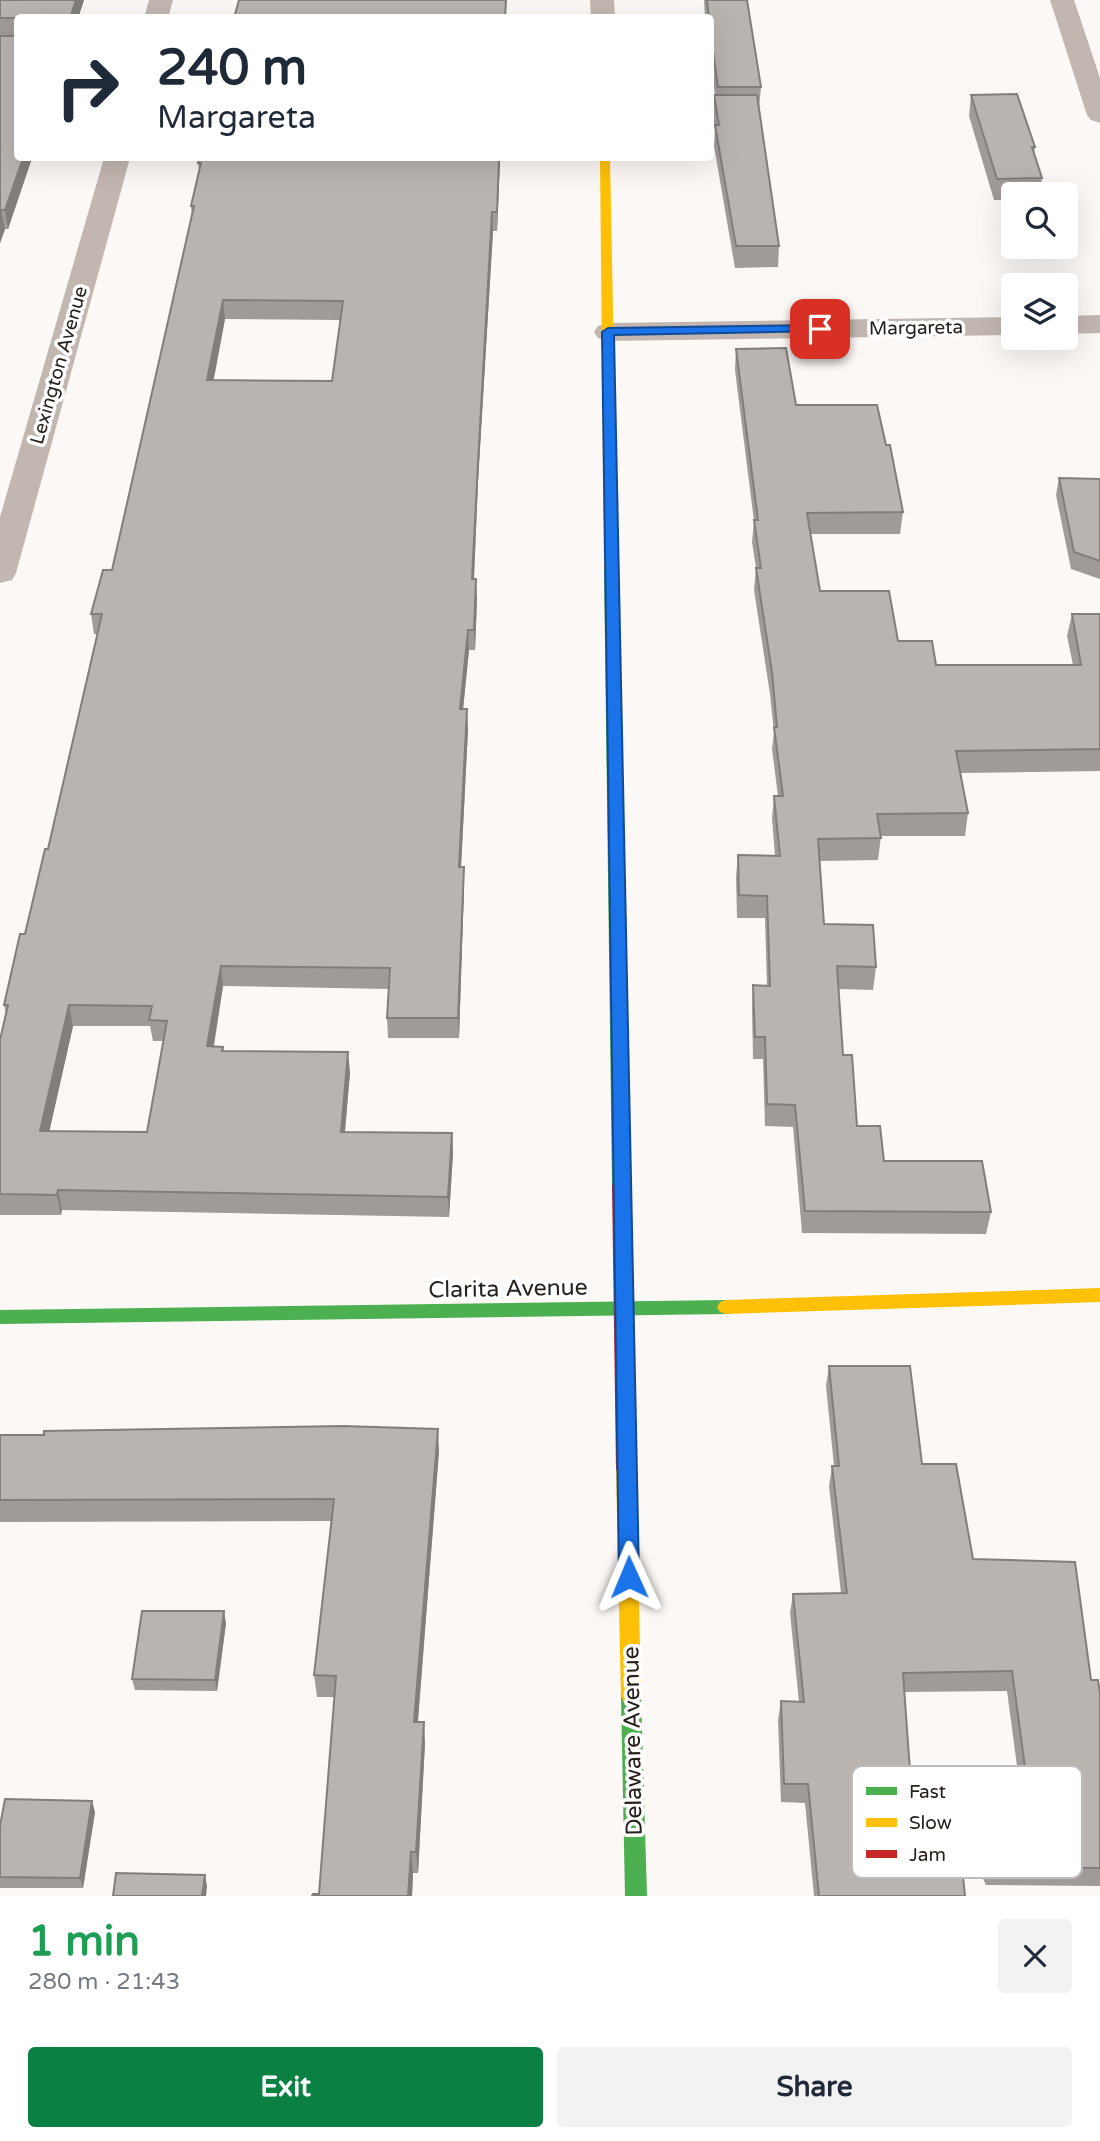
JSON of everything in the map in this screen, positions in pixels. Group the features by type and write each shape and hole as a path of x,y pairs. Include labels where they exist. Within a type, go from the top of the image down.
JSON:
{"street":[{"path":"1062,0 1100,115"},
{"name":"Lexington Avenue","path":"0,573 116,161"},
{"name":"Delaware Avenue","path":"605,161 636,1896"},
{"path":"1078,325 1100,324"},
{"name":"Margareta","path":"608,332 1001,326"},
{"name":"Clarita Avenue","path":"0,1317 624,1310 1100,1295"}],"building":[{"path":"0,0 76,0 71,14 14,14 14,18 0,18"},
{"path":"239,0 506,0 505,14 235,14"},
{"path":"707,0 747,0 761,87 718,87 714,58 714,14 709,14"},
{"path":"0,36 14,36 14,161 22,161 5,210 1,210 0,214"},
{"path":"1017,94 1035,147 1032,147 1042,178 997,179 971,95"},
{"path":"714,95 757,95 779,246 736,246 715,125 719,125"},
{"path":"499,161 497,212 492,212 478,462 472,579 476,579 474,630 468,630 460,709 467,709 459,867 464,867 458,1018 387,1018 390,968 221,966 207,1046 223,1047 222,1051 348,1052 341,1132 452,1133 448,1197 58,1190 57,1195 0,1194 0,1040 8,1005 4,1005 20,934 25,934 45,849 48,849 102,614 91,614 103,570 112,570 194,206 191,206 201,163 198,163","holes":["223,300 343,301 332,381 207,380","69,1005 152,1006 149,1020 167,1021 147,1132 40,1131"]},
{"path":"786,348 796,405 877,405 886,445 890,445 903,512 807,513 820,591 889,591 898,641 932,641 936,665 1081,665 1072,614 1100,614 1100,749 956,751 968,813 877,814 881,838 818,839 824,924 873,925 876,967 837,966 843,1055 852,1055 857,1126 880,1126 884,1161 982,1161 991,1212 805,1211 795,1105 767,1104 765,1037 755,1037 753,985 770,986 767,896 739,895 738,855 780,856 774,796 783,796 774,727 777,727 772,672 756,568 761,568 754,520 758,520 736,349"},
{"path":"1059,478 1100,479 1100,561 1074,552"},
{"path":"829,1366 910,1366 922,1464 956,1464 973,1559 1075,1562 1091,1680 1098,1680 1100,1693 1100,1868 1082,1868 1082,1766 1025,1766 1012,1671 903,1673 910,1766 852,1766 852,1878 963,1878 965,1896 819,1896 808,1784 784,1784 781,1701 804,1702 793,1594 847,1593 832,1466 839,1466"},
{"path":"343,1426 438,1429 414,1722 424,1722 416,1852 411,1852 408,1896 312,1896 319,1894 336,1676 314,1675 334,1499 0,1500 0,1435 44,1435 44,1431"},
{"path":"142,1611 224,1611 215,1680 132,1679"},
{"path":"5,1799 92,1801 80,1878 0,1877 0,1826"},
{"path":"116,1873 205,1875 202,1896 113,1896"}],"traffic: fast":[{"path":"611,570 621,1185"},
{"path":"0,1317 726,1307"},
{"path":"631,1696 636,1896"}],"traffic: slow":[{"path":"605,161 611,570"},
{"path":"726,1307 1100,1295"},
{"path":"626,1469 631,1696"}],"traffic: jam":[{"path":"621,1185 626,1469"}],"route":[{"path":"629,1577 608,332 820,329"}]}
